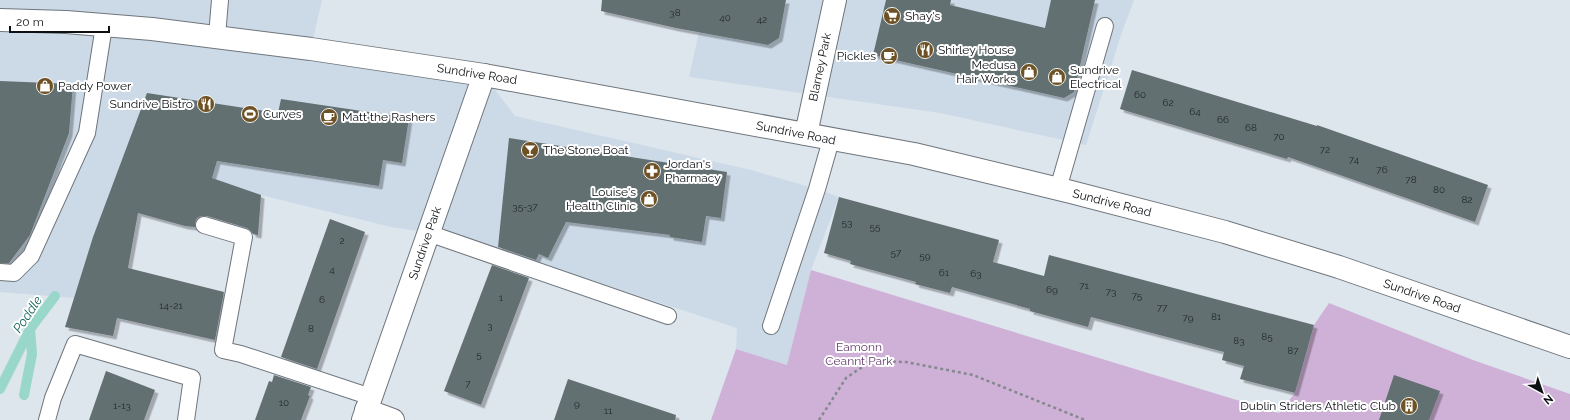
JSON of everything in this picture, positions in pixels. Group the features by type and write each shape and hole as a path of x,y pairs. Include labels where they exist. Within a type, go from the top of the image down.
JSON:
{"street":[{"name":"Blarney Park","path":"806,134 835,0"},
{"name":"Sundrive Road","path":"0,20 66,22 104,26 152,28 311,49 484,75 806,134 831,140 914,154 1225,232 1338,267 1570,347"},
{"name":"Sundrive Park","path":"366,409 484,75"},
{"path":"366,409 393,420"}],"lane":[{"path":"217,36 220,0"},
{"path":"0,272 14,273 31,256 87,133 104,26"},
{"path":"1058,189 1105,26"},
{"path":"771,326 817,189 831,140"},
{"path":"204,225 244,237 223,350 241,354 366,409"},
{"path":"428,233 668,316"},
{"path":"46,420 53,398 75,344 192,378 186,420"}],"path":[{"path":"819,420 846,378 871,361 906,362 973,375 1085,420"}],"shaded area":[{"path":"0,0 322,0 311,48 484,75 515,116 751,170 839,197 811,270 787,366 736,349 737,328 460,237 391,227 261,195 258,235 237,232 238,220 194,213 192,228 134,212 128,268 113,336 65,327 74,298 0,292"},
{"path":"706,0 1134,0 1122,32 1086,145 940,113 689,77"}],"green space":[{"name":"Eamonn Ceannt Park","path":"811,270 1279,413 1295,393 1314,325 1329,303 1473,360 1570,394 1570,420 711,420 736,349 787,365"}],"building":[{"path":"602,0 786,0 779,38 768,45 676,28 601,11"},
{"path":"886,0 951,0 950,5 1045,28 1051,0 1095,0 1074,92 1064,98 873,55"},
{"path":"1132,70 1317,125 1488,185 1475,222 1288,157 1287,159 1120,109"},
{"path":"0,81 73,84 69,133 30,235 9,263 0,263"},
{"path":"147,93 278,113 281,99 409,118 402,163 383,160 379,186 217,161 212,178 261,195 258,235 253,234 247,228 207,216 197,218 195,227 185,226 138,213 128,268 224,292 215,340 117,318 113,336 65,327 93,237"},
{"path":"509,138 727,172 721,218 706,216 702,242 670,237 670,235 566,222 548,258 539,254 536,260 498,247"},
{"path":"839,197 999,240 993,262 1044,276 1049,255 1314,325 1295,393 1240,379 1244,366 1222,360 1224,352 1091,317 1088,327 952,287 950,293 850,264 851,261 824,253"},
{"path":"330,219 365,232 317,369 281,357"},
{"path":"492,265 529,278 481,405 444,391"},
{"path":"106,371 155,390 144,420 89,420"},
{"path":"274,375 311,387 308,395 310,396 301,420 255,420 269,381 272,382"},
{"name":"Dublin Striders Athletic Club","path":"1394,375 1440,391 1429,420 1379,420"},
{"path":"568,379 676,415 675,420 554,420"}],"waterway":[{"name":"Poddle","path":"0,389 30,329 55,296"},
{"path":"24,395 32,354 30,329"}],"place":[{"name":"Shay's","path":"892,16"},
{"name":"Shirley House","path":"925,50"},
{"name":"Pickles","path":"889,56"},
{"name":"Medusa Hair Works","path":"1029,72"},
{"name":"Sundrive Electrical","path":"1057,77"},
{"name":"Paddy Power","path":"45,86"},
{"name":"Sundrive Bistro","path":"206,104"},
{"name":"Curves","path":"250,114"},
{"name":"Matt the Rashers","path":"329,117"},
{"name":"The Stone Boat","path":"530,150"},
{"name":"Jordan's Pharmacy","path":"652,171"},
{"name":"Louise's Health Clinic","path":"649,199"},
{"name":"Dublin Striders Athletic Club","path":"1409,406"}]}
